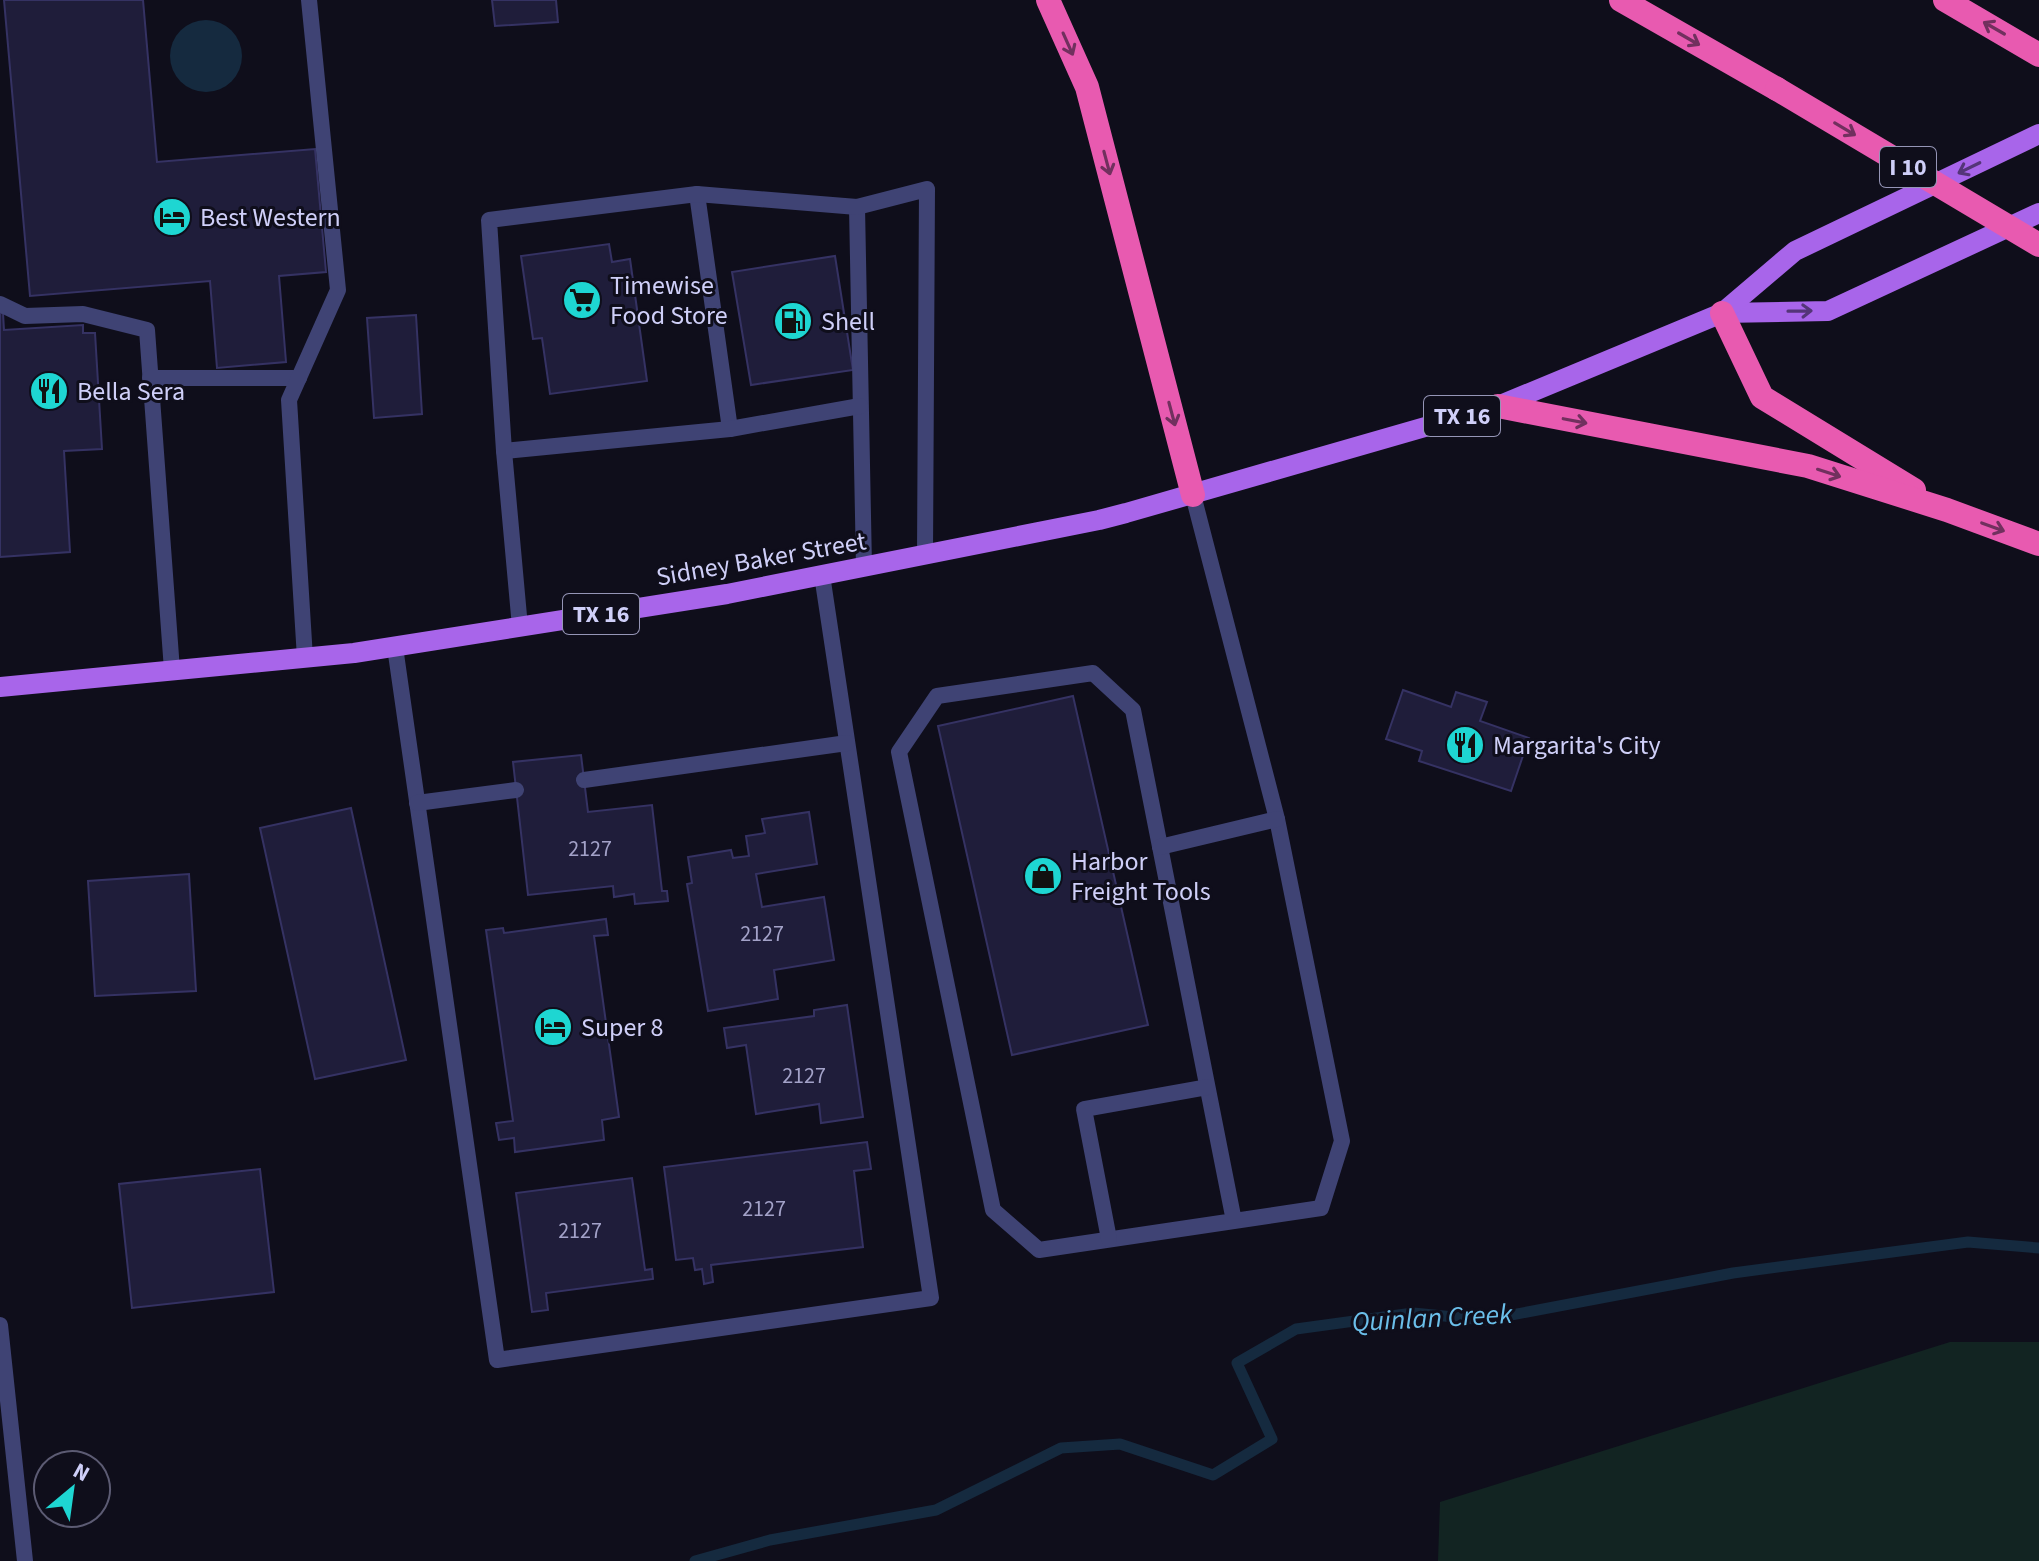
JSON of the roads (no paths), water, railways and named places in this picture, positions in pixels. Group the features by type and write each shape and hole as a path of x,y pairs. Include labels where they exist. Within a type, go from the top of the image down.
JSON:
{"highway":[{"path":"1048,0 1087,87 1193,495"},
{"name":"I 10","path":"1621,0 2039,245"},
{"path":"1947,1 2039,55"},
{"path":"1722,313 1762,397 1947,510"},
{"path":"1498,406 1808,466 1947,510 2039,544"}],"main road":[{"name":"TX 16","path":"1193,495 1498,406 1722,313 1795,251 2039,134"},
{"name":"TX 16","path":"1722,313 1828,311 2039,213"},
{"name":"Sidney Baker Street","path":"0,687 395,647 727,594 1099,520 1193,495"}],"street":[{"path":"305,658 289,400 338,290 309,0"},
{"path":"520,627 504,451 489,220 697,194 857,207 927,189 925,555"},
{"path":"697,194 730,429"},
{"path":"857,207 864,567"},
{"path":"0,304 25,316 83,314 147,330 172,670"},
{"path":"150,378 299,378"},
{"path":"504,451 730,429 860,406"},
{"path":"1193,495 1277,819 1342,1141 1321,1208 1234,1221 1109,1239 1039,1250 993,1210 899,752 937,696 1093,673 1133,710 1234,1221"},
{"path":"395,647 497,1360 931,1298 822,575"},
{"path":"584,780 847,743"},
{"path":"417,803 516,790"},
{"path":"1160,847 1277,819"},
{"path":"1109,1239 1084,1109 1207,1087"},
{"path":"0,1325 25,1561"}],"water":[{"path":"206,20 226,26 236,36 242,56 236,76 226,86 206,92 186,86 176,76 170,56 176,36 186,26"}],"waterway":[{"name":"Quinlan Creek","path":"695,1561 770,1540 936,1510 1061,1448 1120,1444 1213,1475 1272,1439 1237,1363 1296,1329 1413,1313 1485,1320 1733,1273 1968,1242 2039,1248"}],"place":[{"name":"Best Western","path":"172,217"},
{"name":"Timewise Food Store","path":"582,300"},
{"name":"Shell","path":"793,321"},
{"name":"Bella Sera","path":"49,391"},
{"name":"Margarita's City","path":"1465,745"},
{"name":"Harbor Freight Tools","path":"1043,876"},
{"name":"Super 8","path":"553,1027"}]}
